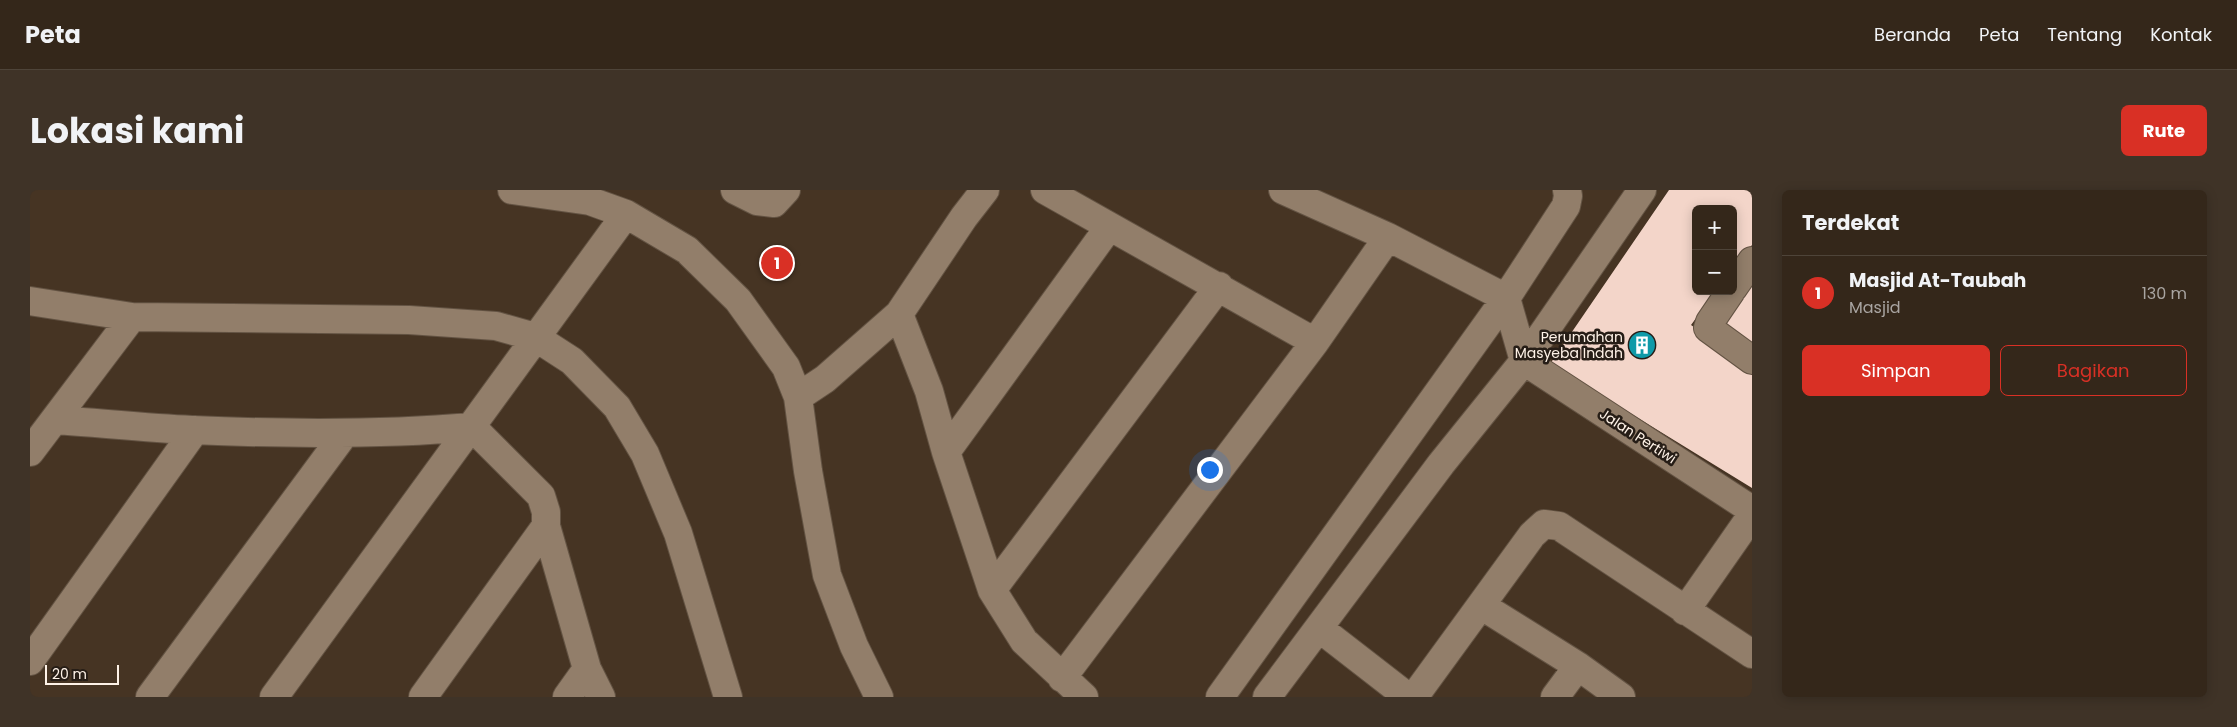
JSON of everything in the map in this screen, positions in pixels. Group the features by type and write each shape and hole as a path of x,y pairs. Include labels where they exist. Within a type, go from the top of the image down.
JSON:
{"street":[{"path":"512,190 590,201 626,214 687,250 738,300 786,367 798,398 808,471 827,575 854,646 879,697"},
{"path":"736,190 757,201 774,203 786,190"},
{"path":"798,398 825,379 899,314 964,217 985,190"},
{"path":"1045,190 1219,286 1315,342"},
{"path":"1283,190 1388,237 1506,298 1524,361"},
{"path":"1220,697 1506,298 1566,206 1567,190"},
{"path":"1267,697 1441,464 1524,361 1642,190"},
{"path":"274,697 472,427 535,336 626,214"},
{"path":"946,452 1109,227"},
{"path":"1062,678 1315,342 1388,237"},
{"path":"1737,283 1752,261"},
{"path":"992,590 1219,286"},
{"path":"1729,295 1708,328 1752,360"},
{"path":"30,302 132,317 409,320 496,326 535,336 572,360 617,406 645,454 678,532 728,697"},
{"path":"899,314 928,391 946,452 992,590 1024,641 1084,697"},
{"path":"30,452 132,317"},
{"name":"Jalan Pertiwi","path":"1524,361 1752,510"},
{"path":"56,420 195,430 345,433 428,431 472,427"},
{"path":"472,427 541,496 546,512 546,526 587,669 601,697"},
{"path":"30,661 195,430"},
{"path":"150,697 345,433"},
{"path":"1685,611 1752,515"},
{"path":"1414,697 1532,535 1544,524 1559,526 1752,654"},
{"path":"423,697 546,526"},
{"path":"1482,606 1578,666 1621,697"},
{"path":"1319,628 1408,697"},
{"path":"1555,697 1578,666"},
{"path":"567,697 587,669"}],"building":[{"name":"Perumahan Masyeba Indah","path":"1669,190 1752,190 1752,245 1737,264 1737,205 1692,205 1692,295 1713,295 1691,325 1752,367 1752,488 1550,364"},
{"path":"1752,285 1752,346 1723,324"}],"place":[{"name":"Masjid At-Taubah","path":"777,263"},
{"name":"Perumahan Masyeba Indah","path":"1642,345"}]}
